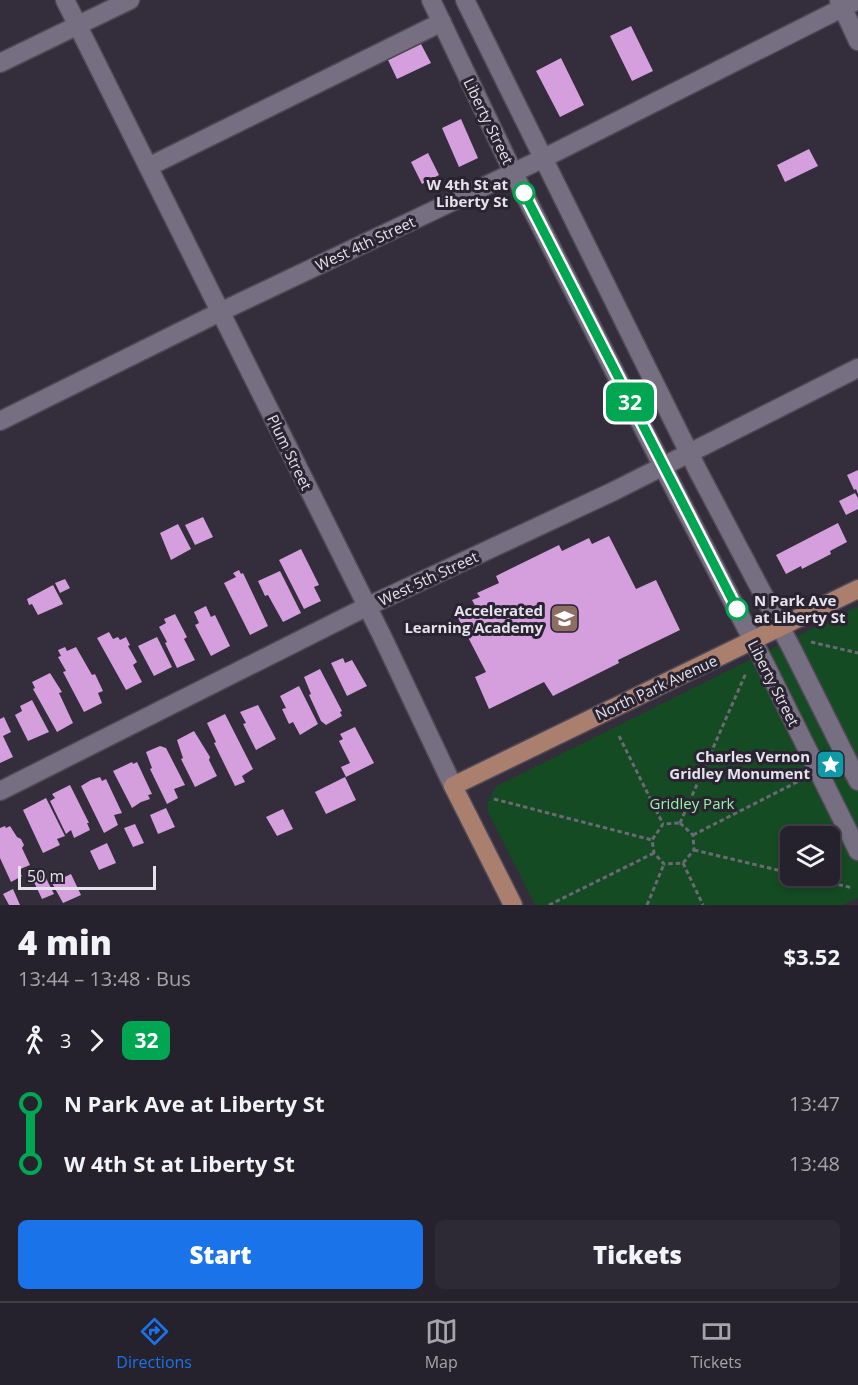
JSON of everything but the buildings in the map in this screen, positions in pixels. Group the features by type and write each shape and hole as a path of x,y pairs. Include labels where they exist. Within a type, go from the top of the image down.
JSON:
{"main road":[{"name":"North Park Avenue","path":"453,786 858,589"},
{"name":"Plum Street","path":"453,786 513,905"}],"street":[{"name":"Plum Street","path":"65,0 453,786"},
{"path":"0,63 130,0"},
{"name":"Liberty Street","path":"431,0 513,172 858,851"},
{"name":"Liberty Street","path":"465,0 689,453 858,782"},
{"path":"846,2 858,41"},
{"name":"West 4th Street","path":"0,422 220,312 542,159 846,2"},
{"path":"148,167 442,22"},
{"name":"West 5th Street","path":"0,791 366,607 663,467 858,368"}],"path":[{"path":"811,642 858,653"},
{"path":"680,823 746,673"},
{"path":"619,736 663,825"},
{"path":"693,835 799,781"},
{"path":"494,799 652,840"},
{"path":"680,823 693,835 694,850 683,863 664,864 654,853 652,840 663,825 680,823"},
{"path":"694,850 780,871"},
{"path":"549,905 654,853"},
{"path":"683,863 703,905"},
{"path":"647,905 664,864"},
{"path":"840,885 853,888"}],"green space":[{"name":"Gridley Park","path":"858,606 858,898 843,905 535,905 488,812 488,803 495,787"}],"bus line":[{"name":"32","path":"524,193 737,609"}],"place":[{"name":"W 4th St at Liberty St","path":"524,193"},
{"name":"N Park Ave at Liberty St","path":"737,609"},
{"name":"Accelerated Learning Academy","path":"564,619"},
{"name":"Charles Vernon Gridley Monument","path":"831,765"}]}
